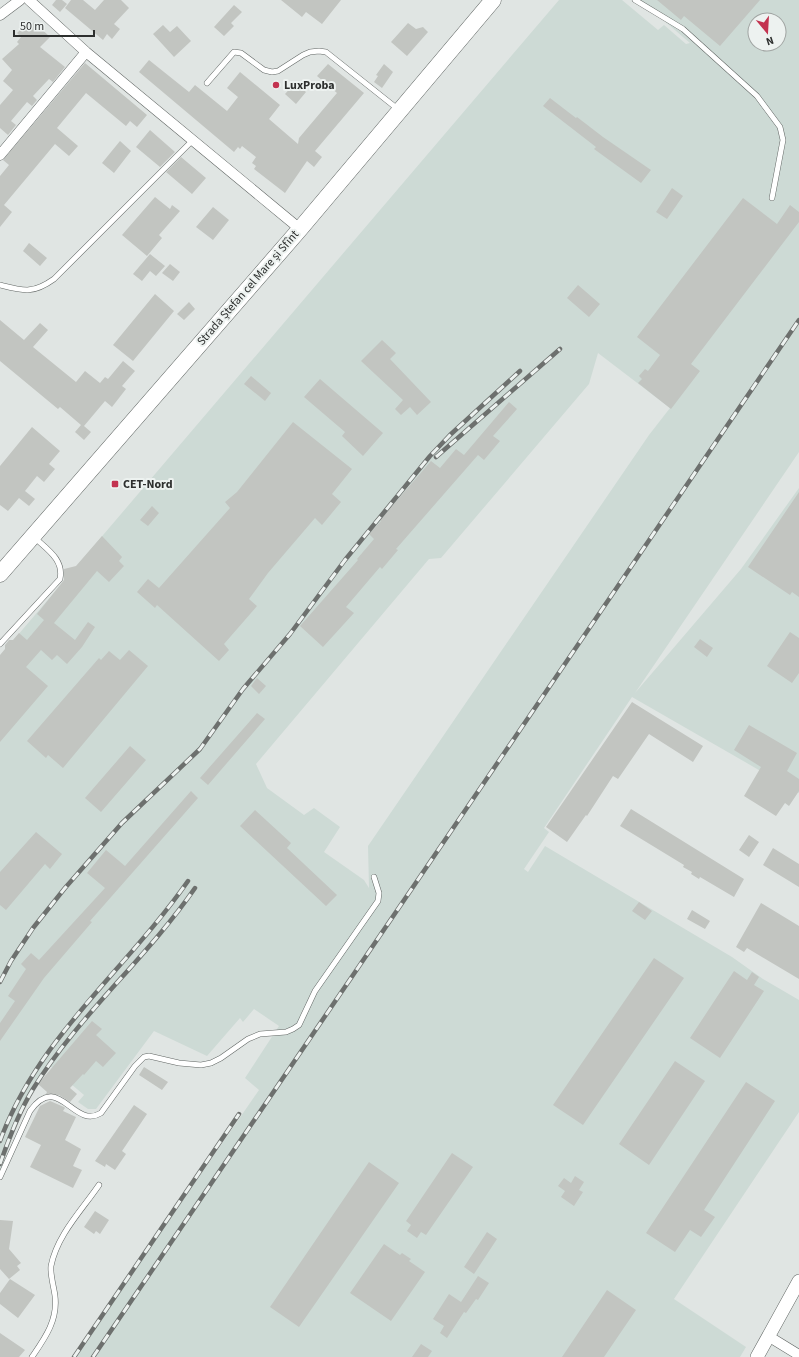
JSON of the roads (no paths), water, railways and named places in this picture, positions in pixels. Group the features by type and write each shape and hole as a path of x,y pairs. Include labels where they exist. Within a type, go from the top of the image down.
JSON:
{"main road":[{"name":"Strada Ștefan cel Mare și Sfînt","path":"0,574 300,229 493,0"}],"street":[{"path":"0,15 20,0"},
{"path":"29,0 86,52 300,229"},
{"path":"0,155 86,52"},
{"path":"757,1357 799,1281"},
{"path":"768,1336 799,1356"}],"lane":[{"path":"635,0 682,29 757,96 780,127 783,140 772,198"},
{"path":"207,83 234,52 240,53 264,70 272,72 278,71 303,55 319,50 332,56 399,111"},
{"path":"0,285 27,290 41,288 54,279 192,140"},
{"path":"0,644 60,579 61,572 58,561 33,536"},
{"path":"0,1177 30,1111 42,1098 49,1096 57,1098 88,1117 95,1116 101,1113 135,1066 144,1057 149,1056 186,1064 211,1063 221,1058 248,1039 260,1034 293,1030 299,1025 319,985 378,901 379,893 374,877"},
{"path":"32,1357 46,1336 53,1322 56,1298 51,1267 59,1242 99,1185"}],"railway":[{"path":"93,1357 799,320"},
{"path":"436,457 560,349"},
{"path":"0,982 11,961 33,928 65,888 122,823 200,749 243,689 290,634 345,560 430,456 450,435 520,371"},
{"path":"0,1141 16,1104 37,1069 60,1036 138,945 188,881"},
{"path":"0,1164 23,1107 51,1062 91,1012 176,914 195,888"},
{"path":"74,1357 239,1114"}],"place":[{"name":"LuxProba","path":"276,85"},
{"name":"CET-Nord","path":"115,484"}]}
